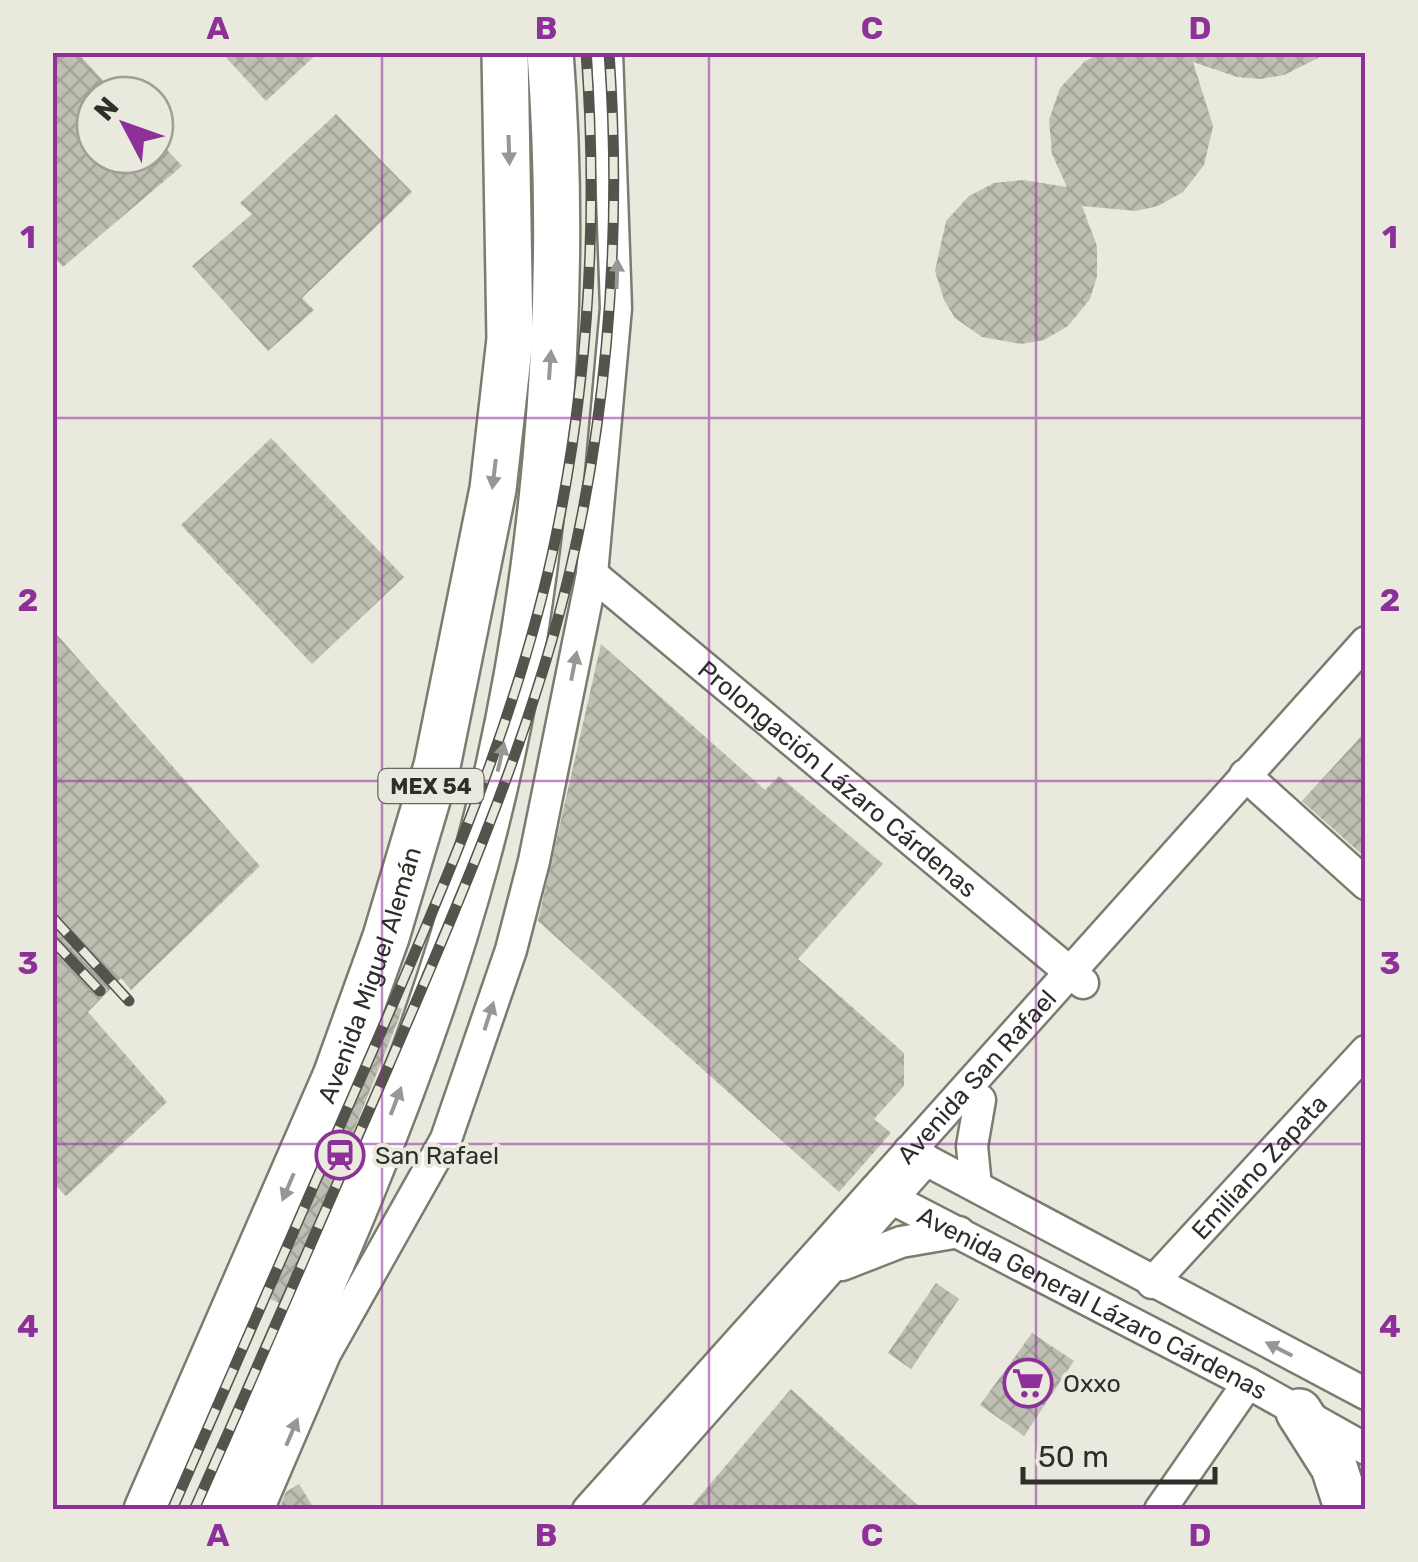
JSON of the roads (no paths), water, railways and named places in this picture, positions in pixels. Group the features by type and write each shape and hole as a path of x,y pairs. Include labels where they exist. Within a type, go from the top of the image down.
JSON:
{"highway":[{"name":"Avenida Miguel Alemán","path":"155,1498 336,1076 386,937 437,766 493,490 510,339 505,52"},
{"name":"MEX 54","path":"218,1510 278,1384 364,1185 432,1004 476,861 503,749 528,606 557,261 550,52"},
{"path":"325,1354 364,1185"},
{"path":"1299,1412 1334,1467 1348,1510"}],"street":[{"path":"258,1510 325,1354 446,1139 464,1094 534,860 592,574 618,264 607,52"},
{"name":"Prolongación Lázaro Cárdenas","path":"592,574 1076,976"},
{"name":"Avenida San Rafael","path":"588,1510 882,1194 1253,781 1366,642"},
{"name":"Avenida San Rafael","path":"1253,781 1366,672"},
{"path":"1253,781 1366,884"},
{"name":"Avenida San Rafael","path":"916,1155 980,1100 1076,976"},
{"name":"Emiliano Zapata","path":"1152,1283 1366,1050"},
{"path":"976,1186 972,1146 980,1100"},
{"name":"Avenida General Lázaro Cárdenas","path":"916,1155 1366,1394"},
{"name":"Avenida San Rafael","path":"617,1510 826,1274 882,1194"},
{"name":"Avenida General Lázaro Cárdenas","path":"882,1194 1248,1383 1366,1449"},
{"path":"826,1274 873,1250 959,1232"},
{"path":"1160,1510 1248,1383"}],"railway":[{"path":"172,1510 429,919 479,794 523,666 556,536 583,355 591,173 586,52"},
{"path":"194,1510 457,905 519,743 554,633 586,491 606,345 614,198 609,52"},
{"path":"52,917 129,1001"},
{"path":"52,940 100,991"}],"place":[{"name":"San Rafael","path":"340,1155"},
{"name":"Oxxo","path":"1028,1383"}]}
